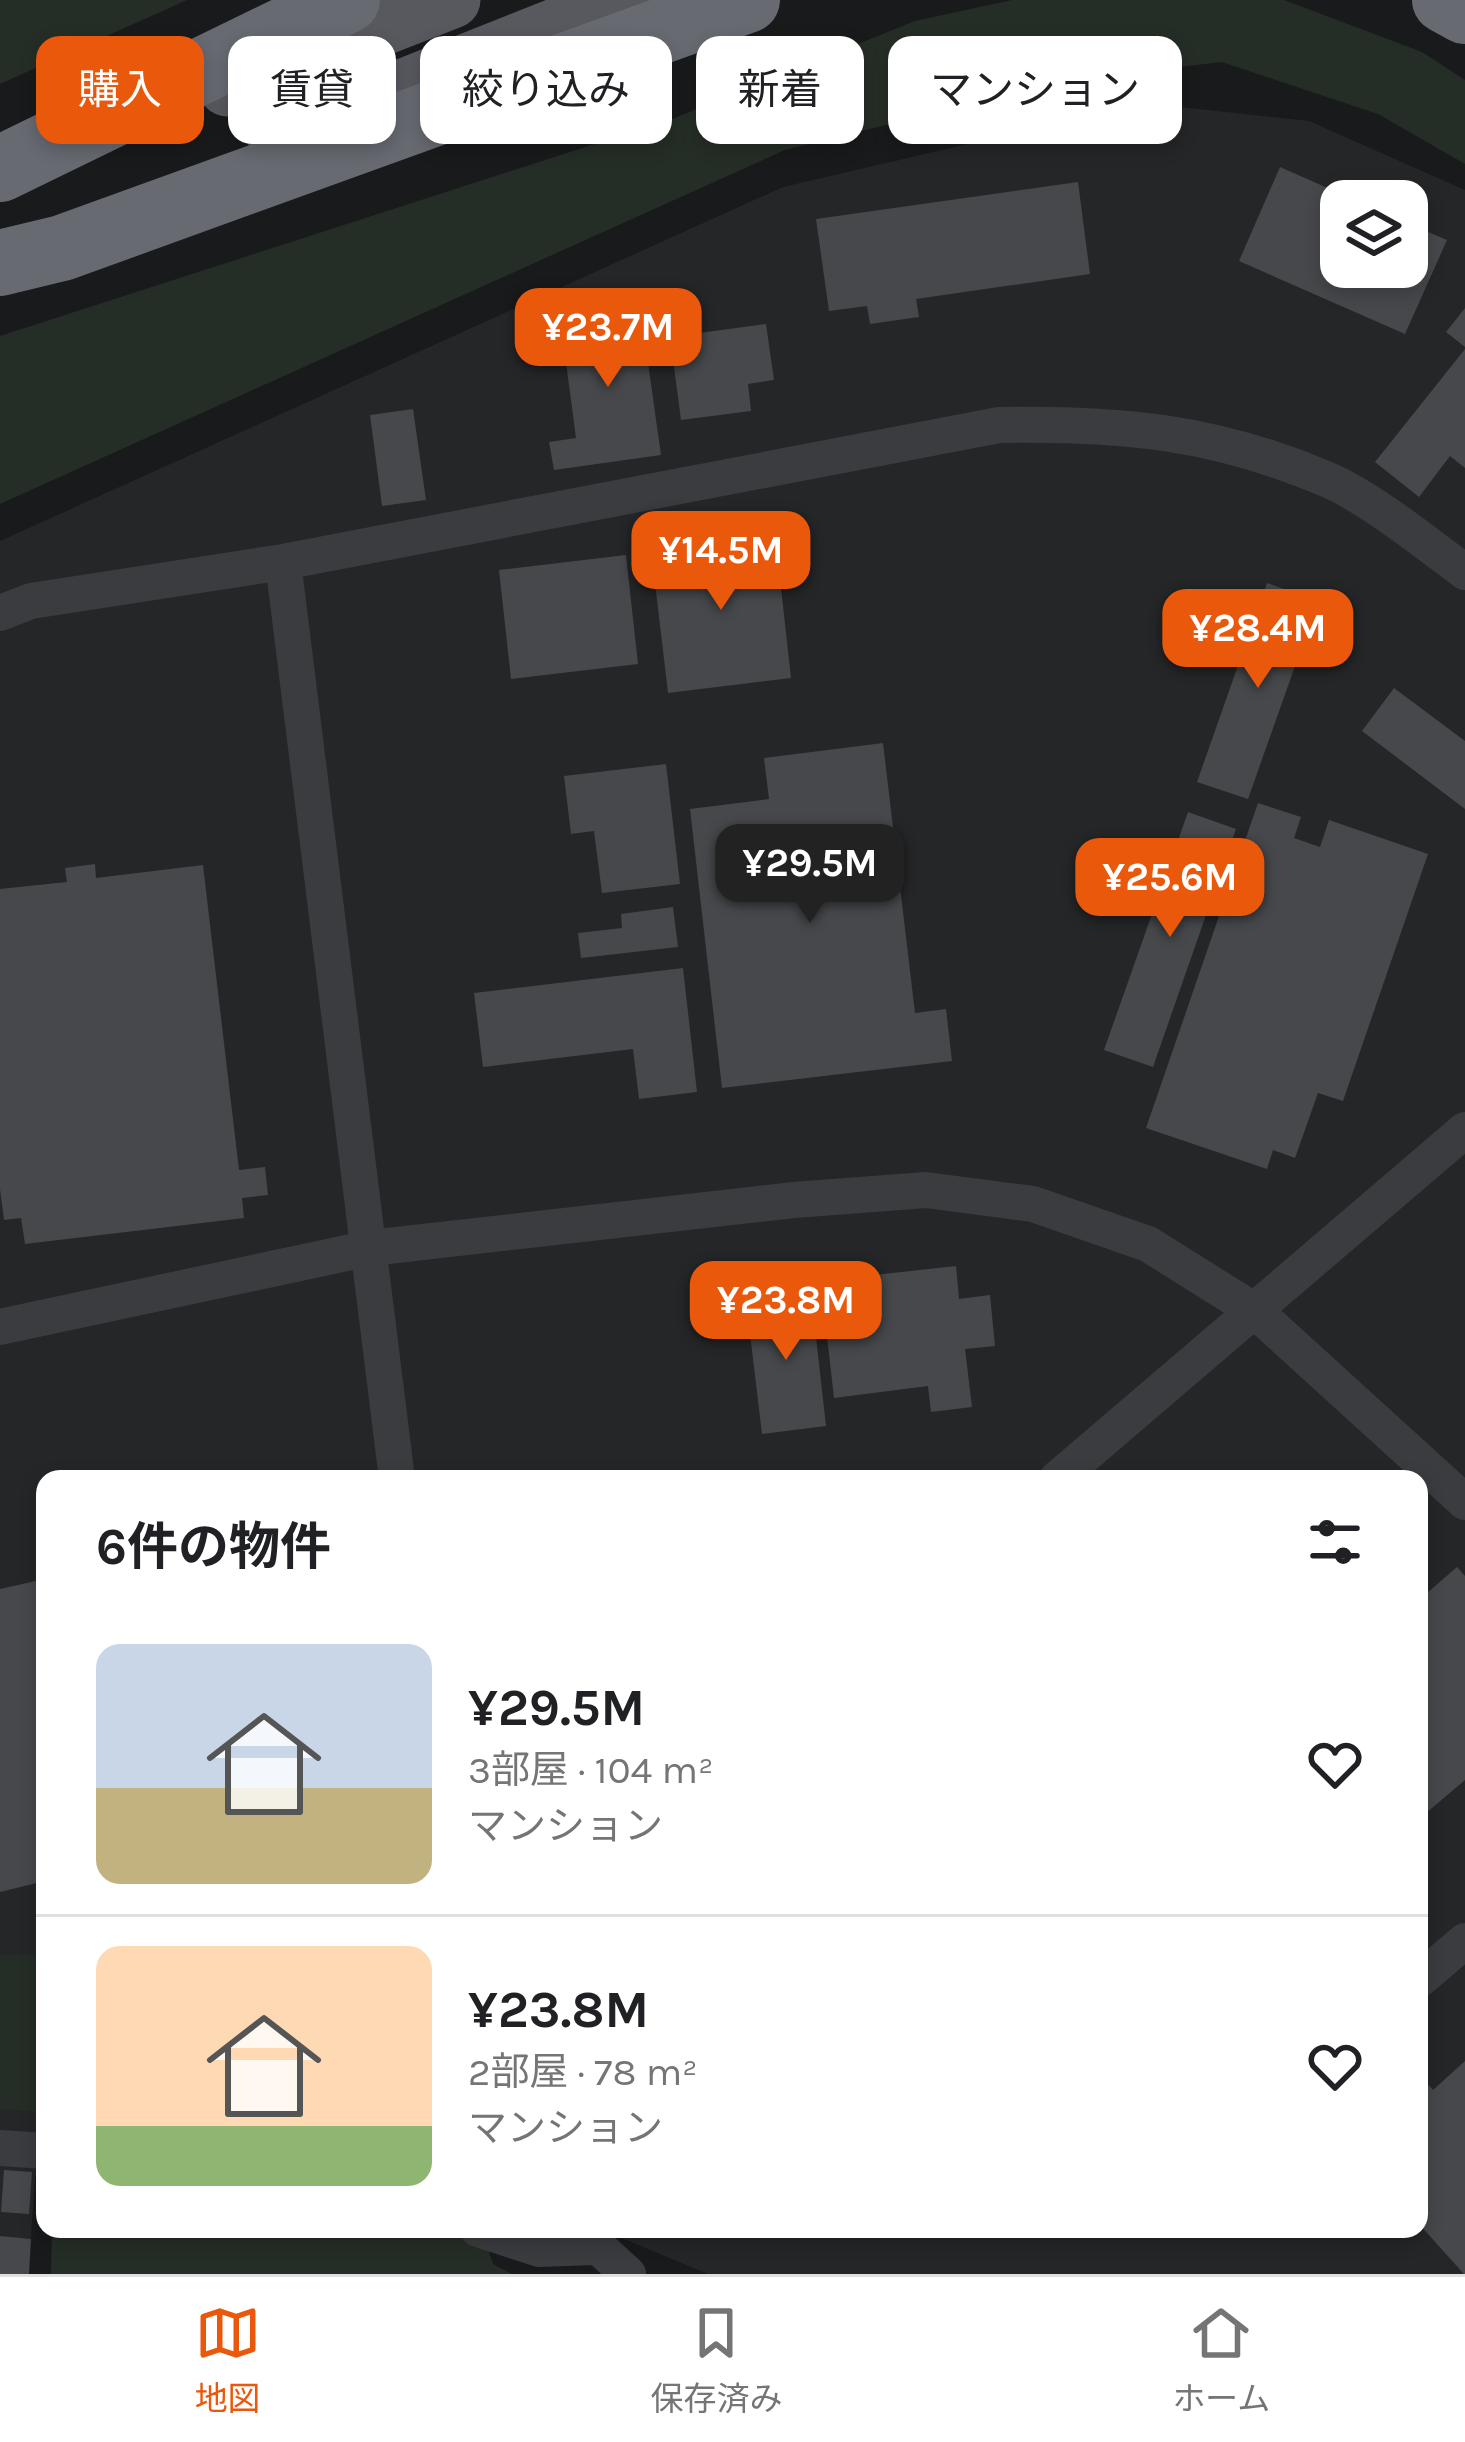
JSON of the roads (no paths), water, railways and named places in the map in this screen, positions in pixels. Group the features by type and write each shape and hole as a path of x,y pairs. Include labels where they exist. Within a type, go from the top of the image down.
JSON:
{"highway":[{"path":"0,174 347,0"},
{"path":"0,263 62,248 747,0"},
{"path":"1445,0 1465,11"}],"main road":[{"path":"0,174 452,0"},
{"path":"0,246 623,0"}],"street":[{"path":"0,613 31,601 284,562 999,425 1094,423 1200,437 1330,480 1465,572"},
{"path":"284,562 396,1470"},
{"path":"1068,1470 1465,1130"},
{"path":"0,1327 370,1248 794,1200 926,1190 1033,1204 1148,1244 1255,1311 1465,1502"},
{"path":"1428,1973 1465,1941"},
{"path":"0,2148 36,2150"},
{"path":"505,2238 539,2249 587,2238 628,2274"}]}
